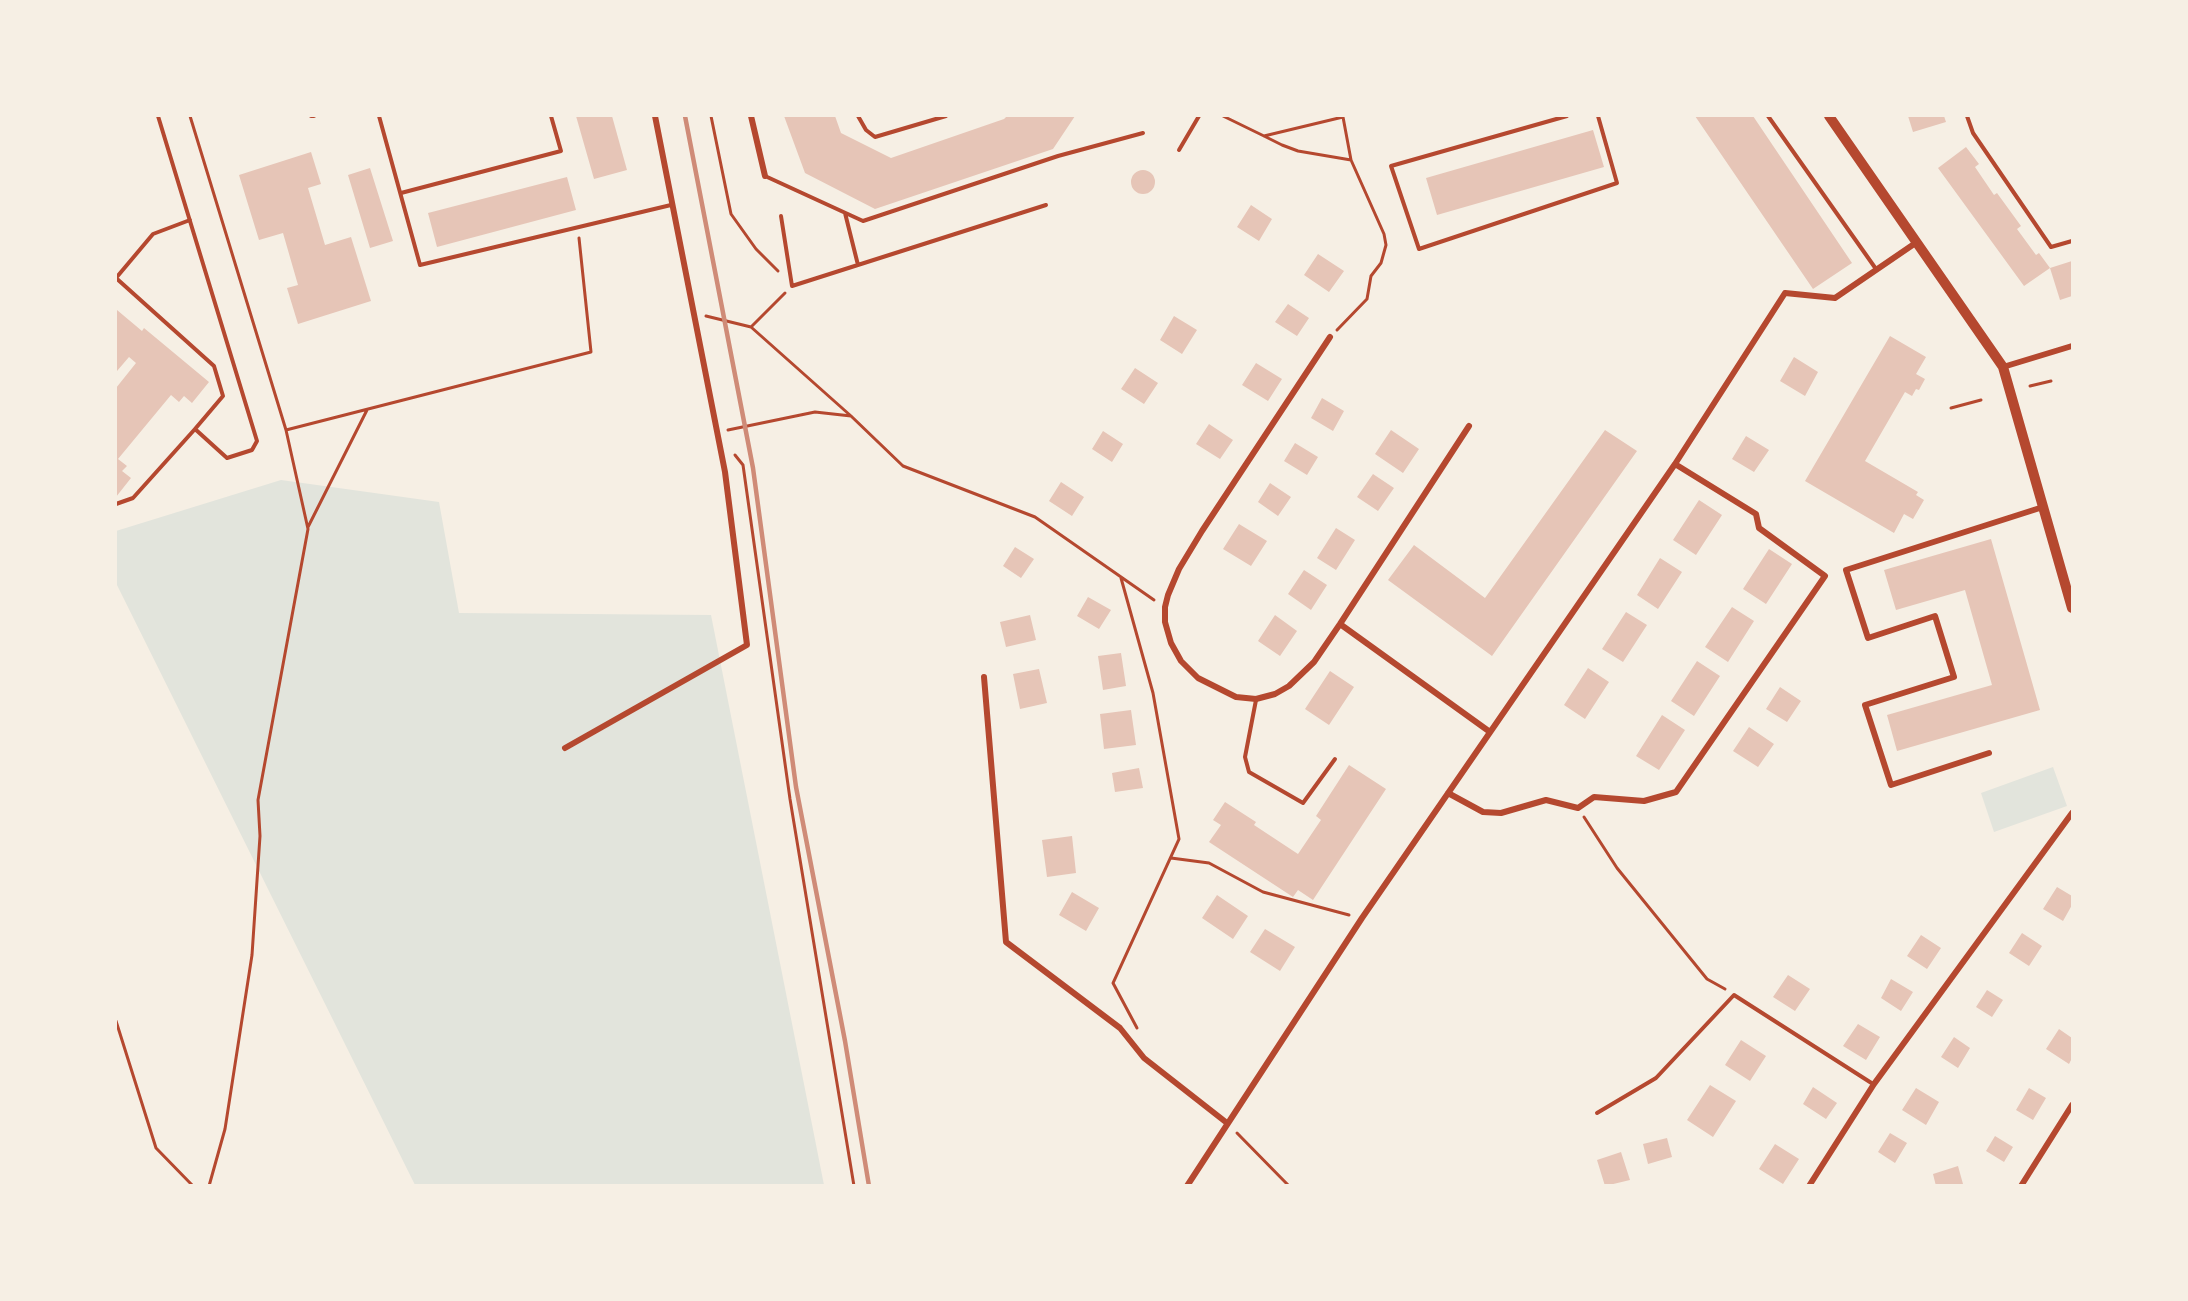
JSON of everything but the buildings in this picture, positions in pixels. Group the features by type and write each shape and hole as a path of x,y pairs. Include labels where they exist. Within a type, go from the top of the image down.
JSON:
{"street":[{"path":"565,748 747,645 725,472 671,205 656,116"},
{"path":"751,116 765,176"},
{"path":"1829,116 2003,367 2043,507 2070,590 2073,608"},
{"path":"1187,1185 1362,918 1675,464 1785,293 1835,298 1917,243"},
{"path":"1330,337 1179,569 1165,607 1165,622 1181,661 1198,678 1236,697 1256,699 1275,694 1289,686 1314,662 1468,426"},
{"path":"2003,367 2073,346"},
{"path":"1448,793 1483,812 1502,813 1546,800 1578,808 1594,797 1644,801 1676,792 1825,576 1759,528 1756,514 1675,464"},
{"path":"1989,753 1891,785 1865,705 1954,676 1935,616 1868,638 1846,570 2043,507"},
{"path":"1340,624 1490,732"},
{"path":"984,677 1006,942 1120,1028 1144,1058 1227,1123"},
{"path":"1809,1185 1874,1084 2073,813"},
{"path":"2020,1185 2073,1105"}],"lane":[{"path":"158,116 257,441 252,450 227,458 195,429"},
{"path":"379,116 420,265 671,205"},
{"path":"401,193 561,151 551,116"},
{"path":"858,116 866,130 875,137 946,116"},
{"path":"1179,150 1199,116"},
{"path":"1567,116 1391,166 1419,249 1617,183 1598,116"},
{"path":"1768,116 1876,269"},
{"path":"1967,116 1973,133 2051,247 2073,241"},
{"path":"765,176 863,221 1058,156 1143,133"},
{"path":"781,216 792,286 1046,205"},
{"path":"845,213 858,265"},
{"path":"116,504 133,498 222,396 214,366 116,278 153,234 190,220"},
{"path":"1256,699 1245,757 1249,772 1303,803 1335,759"},
{"path":"1597,1113 1656,1078 1734,995 1874,1084"}],"path":[{"path":"190,116 286,430 308,529"},
{"path":"711,116 731,214 756,249 792,286 751,327"},
{"path":"1223,116 1298,151 1351,160"},
{"path":"1264,136 1345,116 1351,160 1384,234 1386,246 1381,263 1371,276 1367,299 1330,337"},
{"path":"286,430 591,352 578,228"},
{"path":"693,312 751,327 851,416 903,466 1035,517 1165,607"},
{"path":"2030,386 2050,381"},
{"path":"1951,408 1981,400"},
{"path":"209,1185 225,1129 252,955 260,836 258,800 308,529 367,409"},
{"path":"851,416 815,412 717,432 743,465 790,799 854,1185"},
{"path":"1120,576 1153,693 1179,839 1113,983 1139,1032"},
{"path":"1578,808 1617,868 1707,979 1734,995"},
{"path":"1170,858 1209,863 1263,892 1362,918"},
{"path":"116,1021 156,1148 193,1185"},
{"path":"1227,1123 1288,1185"}],"shaded area":[{"path":"281,480 439,502 459,613 711,615 824,1185 415,1185 116,583 116,531"},
{"path":"2053,767 2067,806 1994,832 1981,793"}],"railway":[{"path":"685,116 753,468 796,787 845,1041 869,1186"}]}
